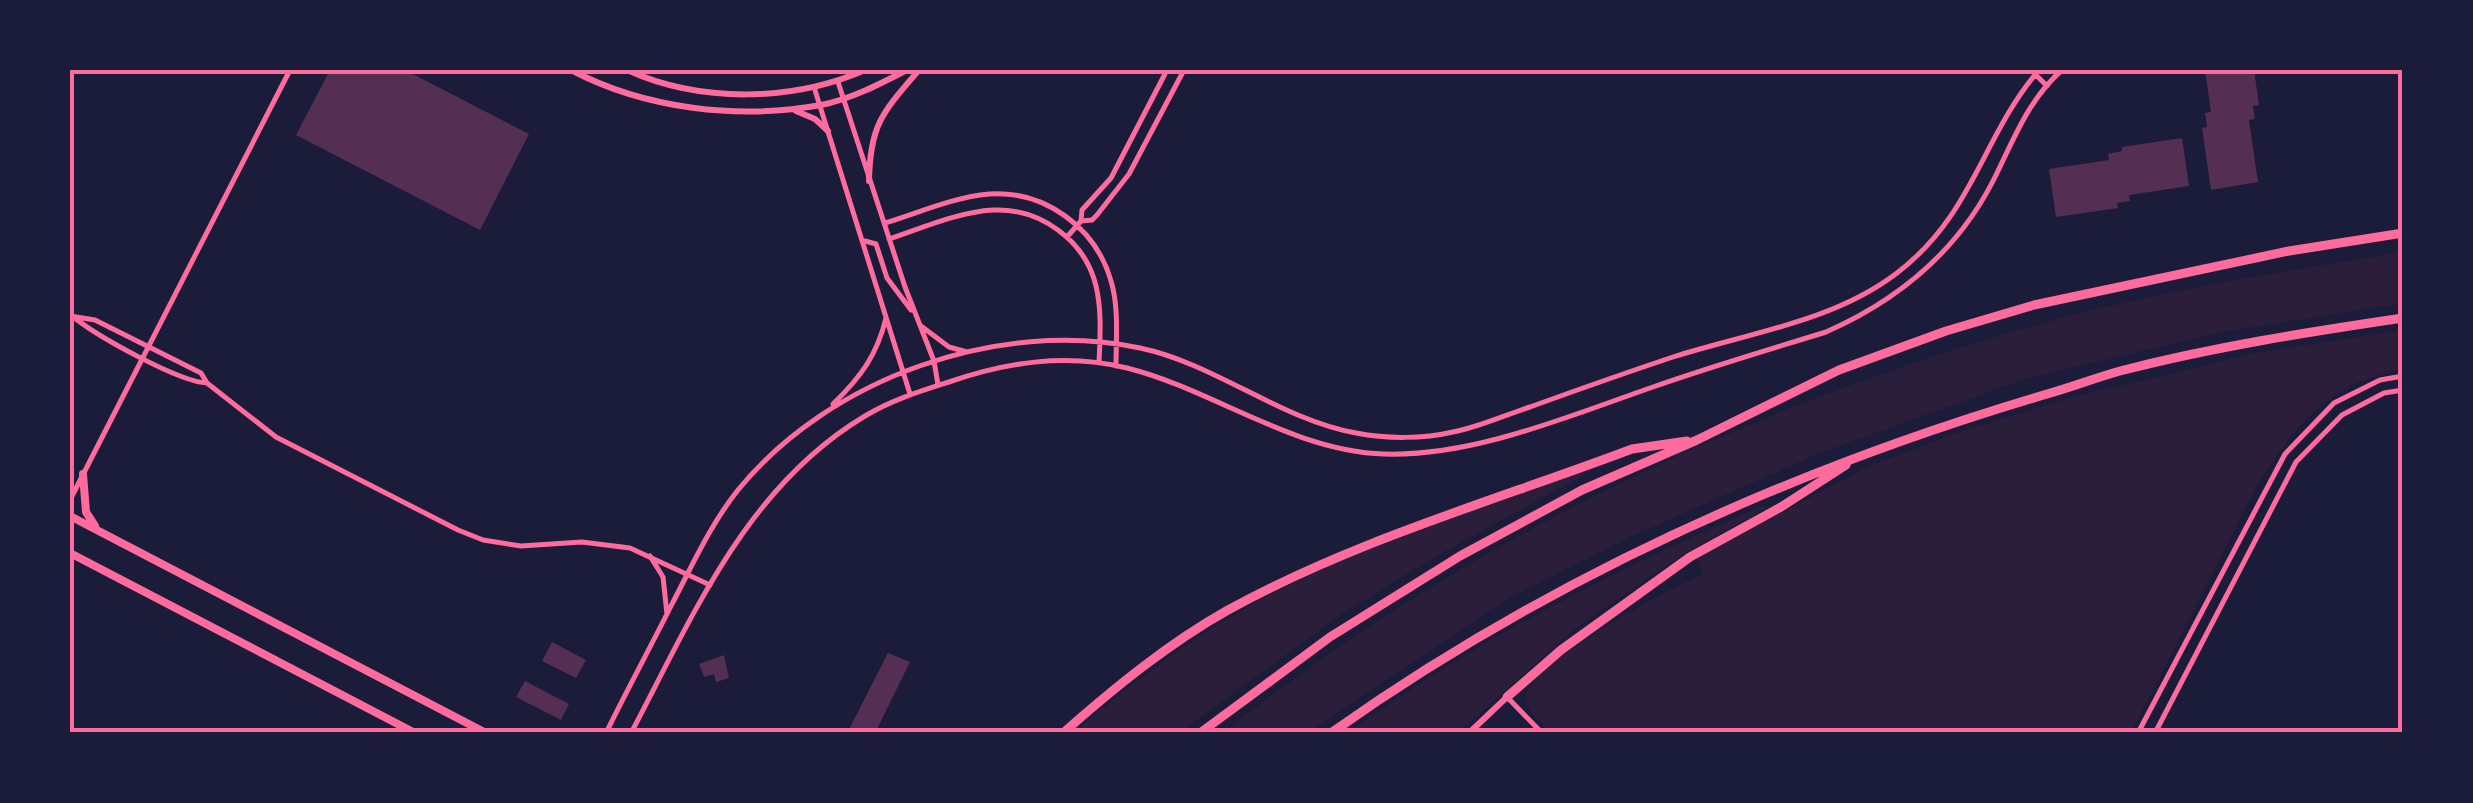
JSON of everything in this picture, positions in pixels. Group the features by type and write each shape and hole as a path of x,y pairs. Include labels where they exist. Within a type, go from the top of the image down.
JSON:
{"highway":[{"path":"1200,733 1330,637 1460,556 1582,490 1698,440 1840,370 2034,305 2230,262 2403,233"},
{"path":"1331,733 1406,681 1522,610 1707,519 1864,453 2116,372 2251,343 2403,318"},
{"path":"1063,733 1174,644 1308,570 1632,449 1698,440"},
{"path":"1507,698 1562,650 1690,557 1781,507 1864,453"}],"main road":[{"path":"570,70 627,95 721,110 820,105 907,70"},
{"path":"588,79 592,70"},
{"path":"627,70 674,87 740,94 814,87 865,70"},
{"path":"869,181 875,128 892,100 919,70"},
{"path":"785,108 805,113 828,131"},
{"path":"83,474 86,512 102,532"},
{"path":"70,516 486,733"},
{"path":"70,553 415,733"},
{"path":"1468,733 1507,698"}],"street":[{"path":"70,500 290,70"},
{"path":"1066,237 1119,164 1167,70"},
{"path":"1079,223 1092,220 1128,174 1184,70"},
{"path":"823,414 934,361 1041,341 1100,342 1148,349 1192,365 1330,426 1382,436 1455,432 1677,356 1823,313 1869,292 1918,256 1947,223 2035,71 2047,86"},
{"path":"631,733 710,585 751,518 784,482 856,422 910,395 1036,361 1099,363 1146,374 1292,433 1352,451 1413,454 1476,444 1826,332 1876,307 1922,274 1957,238 1986,194 2024,116 2057,71"},
{"path":"838,82 934,361 938,385"},
{"path":"814,87 910,395"},
{"path":"885,223 968,198 1011,195 1039,201 1079,223 1111,280 1116,366"},
{"path":"966,214 968,198"},
{"path":"890,239 966,214 992,210 1015,211 1040,219 1082,253 1096,284 1099,363"},
{"path":"865,242 876,244 888,278 916,316"},
{"path":"606,733 704,541 740,487 781,446 823,414 870,364 879,348 887,315"},
{"path":"73,318 95,320 201,374 207,384 276,437 470,535 521,546 604,543 650,556 710,585"},
{"path":"73,318 195,383 207,384"},
{"path":"919,324 950,348 970,352"},
{"path":"2138,733 2285,454 2334,403 2380,380 2403,376"},
{"path":"2155,733 2296,462 2342,414 2384,393 2403,390"},
{"path":"650,556 663,577 667,614"},
{"path":"1507,698 1542,733"}],"shaded area":[{"path":"2403,252 2403,303 2216,333 2022,380 1820,453 1630,537 1505,600 1306,733 1223,733 1311,666 1499,547 1699,447 1802,404 2012,332 2109,306"},
{"path":"2403,330 2403,368 2355,383 2319,406 2294,432 2261,478 2131,733 1554,733 1529,709 1526,698 1533,683 1550,666 1603,628 1703,574 1697,558 1867,467 2065,399 2260,352"},
{"path":"1581,470 1584,475 1431,559 1339,616 1179,733 1073,733 1171,656 1274,593 1360,553"},
{"path":"1764,505 1766,508 1683,555 1578,626 1458,733 1348,733 1498,636 1656,554"}],"building":[{"path":"330,70 405,70 529,134 480,230 296,135"},
{"path":"2205,70 2254,70 2259,105 2253,106 2255,119 2249,120 2258,182 2211,190 2202,128 2207,127 2205,113 2211,112"},
{"path":"2182,138 2189,186 2129,195 2130,201 2117,203 2118,208 2056,217 2049,169 2109,160 2108,154 2122,151 2122,147"},
{"path":"552,642 586,660 576,678 542,661"},
{"path":"888,653 910,662 875,733 847,733"},
{"path":"724,655 729,678 716,682 714,674 704,677 699,664"},
{"path":"525,681 569,704 561,720 516,697"}]}
